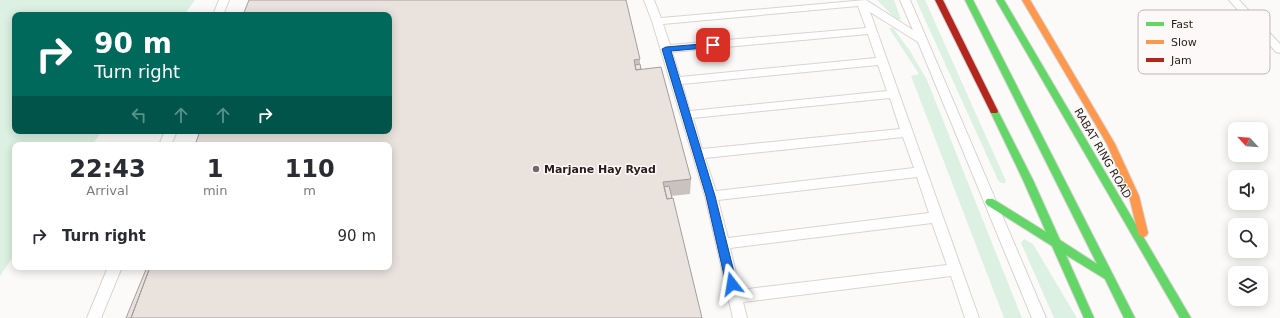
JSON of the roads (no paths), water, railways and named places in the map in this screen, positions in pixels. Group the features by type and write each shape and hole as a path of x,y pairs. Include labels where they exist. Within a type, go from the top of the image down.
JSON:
{"highway":[{"path":"939,0 1028,180 1089,318"},
{"path":"969,0 1130,318"},
{"name":"RABAT RING ROAD","path":"1000,0 1186,318"},
{"path":"1026,0 1111,142 1124,167 1138,207 1146,250"},
{"path":"990,202 1108,275"}],"lane":[{"path":"219,12 224,0"},
{"path":"649,0 666,49 711,196 740,318"},
{"path":"905,0 1039,318"},
{"path":"1234,0 1243,10"},
{"path":"657,21 861,2 923,41"},
{"path":"861,2 972,318"},
{"path":"666,49 872,31"},
{"path":"1270,39 1280,50"},
{"path":"675,81 882,61"},
{"path":"686,115 894,94"},
{"path":"697,154 907,132"},
{"path":"711,196 921,172"},
{"path":"722,244 937,217"},
{"path":"94,318 114,270"},
{"path":"735,297 955,270"}],"place":[{"name":"Marjane Hay Ryad","path":"536,169"}]}
